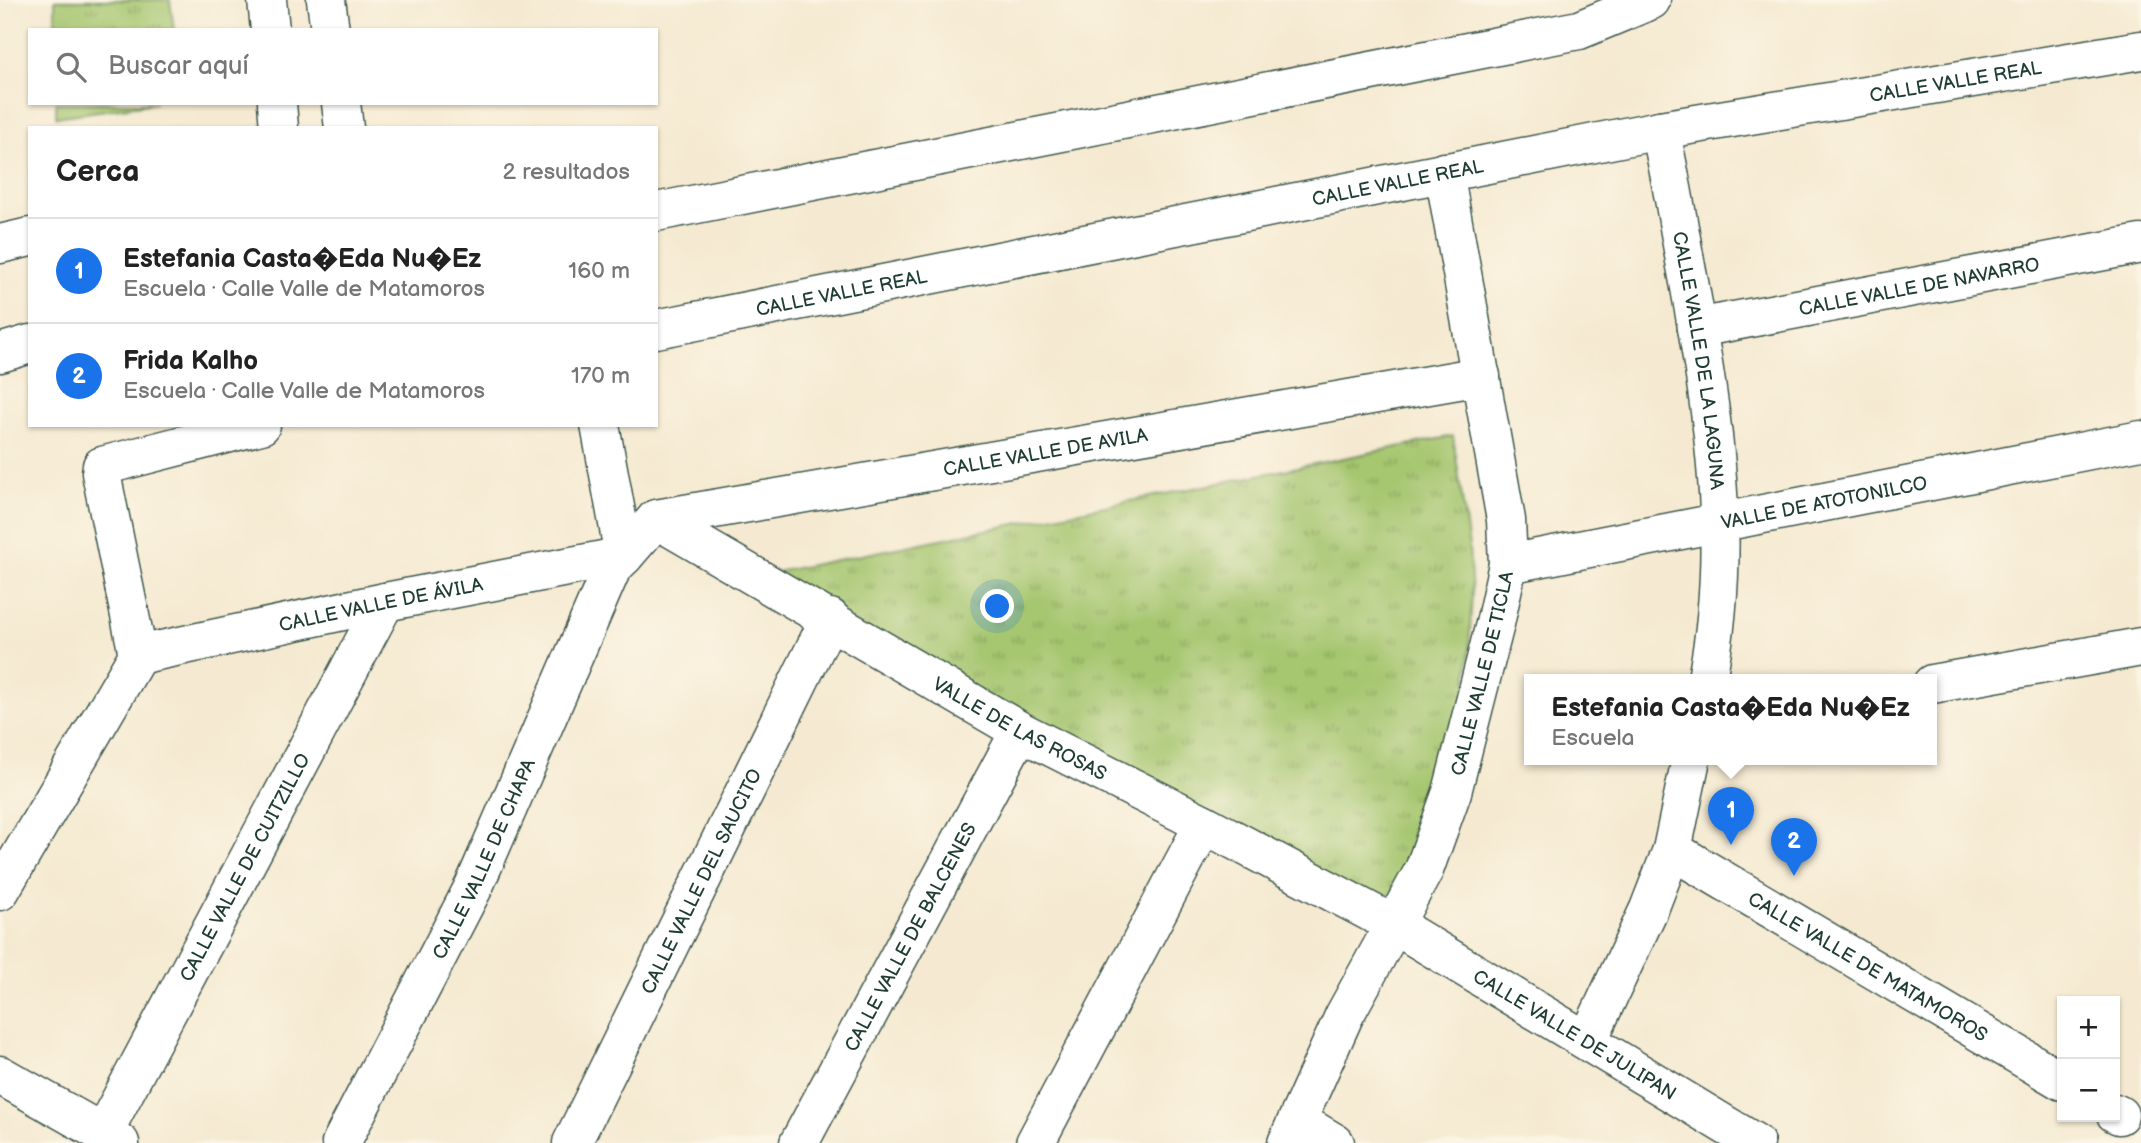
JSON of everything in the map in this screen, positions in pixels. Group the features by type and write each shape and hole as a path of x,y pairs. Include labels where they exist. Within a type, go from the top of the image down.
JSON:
{"street":[{"path":"267,0 270,28"},
{"path":"326,0 330,28"},
{"path":"658,212 1579,30 1651,0"},
{"name":"CALLE VALLE REAL","path":"658,329 1660,130 2141,50"},
{"path":"277,105 279,126"},
{"path":"341,105 344,126"},
{"name":"CALLE VALLE DE LA LAGUNA","path":"1660,130 1715,442 1720,565 1708,674"},
{"name":"CALLE VALLE DE TICLA","path":"1293,1132 1344,1016 1424,870 1452,792 1508,564 1506,520 1444,172"},
{"path":"0,244 28,237"},
{"name":"CALLE VALLE DE NAVARRO","path":"1697,328 2141,244"},
{"path":"0,353 28,345"},
{"name":"CALLE VALLE DE AVILA","path":"656,519 1481,376"},
{"path":"0,891 10,853 138,655 101,473 102,466 253,427"},
{"path":"600,427 618,562"},
{"name":"VALLE DE ATOTONILCO","path":"1508,564 2141,440"},
{"path":"618,562 656,519"},
{"name":"VALLE DE LAS ROSAS","path":"656,519 1020,731 1393,924"},
{"name":"CALLE VALLE DE ÁVILA","path":"138,655 384,602 618,562"},
{"name":"CALLE VALLE DE CHAPA","path":"341,1143 474,886 618,562"},
{"name":"CALLE VALLE DE CUITZILLO","path":"112,1138 384,602"},
{"name":"CALLE VALLE DEL SAUCITO","path":"572,1143 830,618"},
{"path":"1937,683 2141,647"},
{"name":"CALLE VALLE DE BALCENES","path":"799,1143 1020,731"},
{"path":"1588,1040 1628,957 1672,850 1690,765"},
{"path":"1035,1143 1204,824"},
{"name":"CALLE VALLE DE MATAMOROS","path":"1672,850 2057,1078"},
{"name":"CALLE VALLE DE JULIPAN","path":"1393,924 1755,1143"},
{"path":"0,1075 112,1138"},
{"path":"1293,1132 1335,1143"}],"green space":[{"path":"55,0 170,0 174,28 55,28"},
{"path":"56,105 142,105 56,117"},
{"path":"1453,436 1469,546 1472,595 1465,724 1439,814 1379,916 742,579"}],"place":[{"name":"Estefania Casta�Eda Nu�Ez","path":"1731,845"},
{"name":"Frida Kalho","path":"1794,876"}]}
